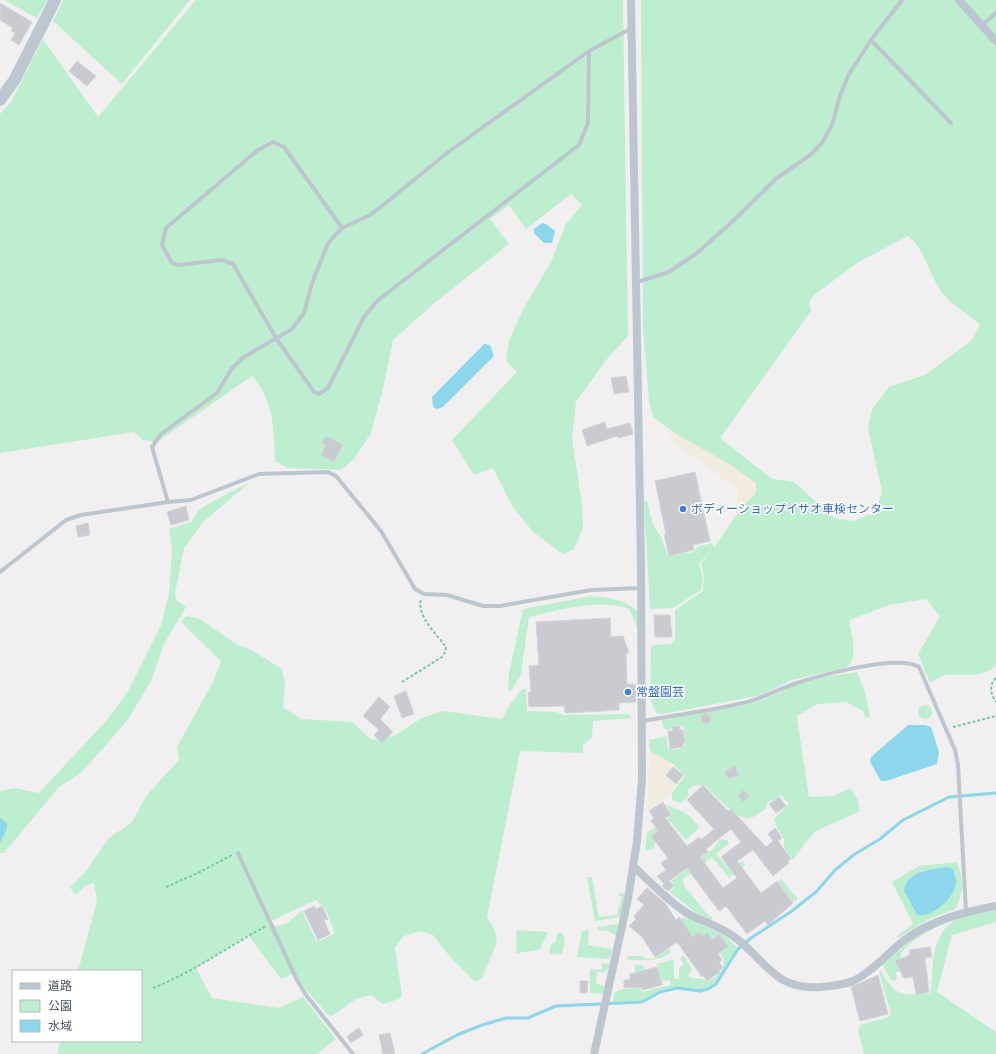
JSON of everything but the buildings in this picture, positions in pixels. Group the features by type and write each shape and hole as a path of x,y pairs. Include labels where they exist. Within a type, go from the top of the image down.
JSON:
{"main road":[{"path":"0,100 14,79 55,0"}],"street":[{"path":"594,1054 615,962 634,867 642,778 643,721 637,282 633,28 631,0"},
{"path":"959,0 996,41"},
{"path":"634,867 685,912 737,939 764,966 786,983 808,988 852,981 870,970 905,940 923,927 966,912 996,906"}],"lane":[{"path":"637,282 669,272 697,253 733,221 777,178 810,156 822,143 832,125 840,96 849,74 871,40 902,0"},
{"path":"982,25 996,13"},
{"path":"168,502 152,447 154,442 161,434 217,393 232,368 244,356 292,329 304,313 312,283 328,243 342,228 370,215 447,153 589,51 633,28"},
{"path":"871,40 952,122"},
{"path":"342,228 284,147 273,142 258,150 166,228 162,245 172,263 178,265 222,260 233,264 276,338 314,392 319,394 328,388 364,317 377,301 578,145 588,123 589,51"},
{"path":"0,572 66,520 81,515 168,502 192,500 204,497 248,476 259,474 328,472 336,476 382,531 414,589 422,593 446,595 483,606 500,606 591,590 641,588"},
{"path":"643,721 741,704 763,698 795,683 821,676 898,662 913,663 919,667 955,750 958,765 966,912"},
{"path":"238,853 303,990 353,1054"}],"path":[{"path":"402,682 442,657 445,652 446,647 421,613 419,604 422,593"},
{"path":"996,678 992,682 990,690 996,702"},
{"path":"946,729 996,716"},
{"path":"166,887 200,872 233,854 238,853"},
{"path":"153,988 176,979 235,943 271,924"}],"green space":[{"path":"4,0 48,0 37,18"},
{"path":"63,0 190,0 122,84 53,21"},
{"path":"196,0 623,0 628,336 607,359 576,402 572,438 582,505 583,528 574,549 563,554 533,532 512,506 493,468 474,475 452,440 517,372 506,361 509,340 525,306 551,262 566,224 582,205 571,194 526,229 509,205 490,219 509,244 432,305 393,340 383,389 371,433 354,459 341,470 288,468 275,461 273,427 269,405 265,395 252,376 157,442 143,440 134,432 0,453 0,114 11,102 43,39 98,117"},
{"path":"641,0 996,0 996,666 984,673 973,675 945,675 930,683 918,654 940,616 926,599 889,605 849,620 853,645 853,657 847,667 792,680 761,695 663,714 656,713 650,698 651,647 654,645 672,644 675,639 675,610 703,591 704,575 701,563 712,550 699,563 703,577 701,590 673,608 650,609 644,501 647,501 653,525 661,537 668,556 694,552 697,547 712,543 714,548 743,505 756,493 653,417 649,400 643,330","holes":["908,236 914,242 944,295 980,325 972,340 925,375 889,387 872,409 868,428 882,491 876,512 854,521 834,518 794,482 772,479 720,438 811,311 809,302 814,295 860,261"]},
{"path":"250,482 203,522 184,548 175,594 177,601 186,607 164,644 151,681 127,721 81,773 59,787 4,853 0,853 0,791 15,788 39,793 107,720 128,691 162,623 169,592 172,550 169,529 191,522 199,510"},
{"path":"592,596 616,600 637,610 638,629 629,609 618,606 580,606 529,617 521,674 512,690 508,691 509,673 523,609"},
{"path":"186,616 200,619 236,644 251,650 282,669 285,685 283,707 301,719 352,722 372,740 394,736 422,718 443,711 502,719 510,704 522,689 526,689 527,711 556,712 565,715 629,714 631,718 593,721 592,737 583,745 583,753 520,751 487,917 495,930 497,942 482,978 475,982 451,958 433,935 421,931 404,936 395,947 402,996 399,999 383,1004 371,995 356,999 332,1016 328,1015 302,985 295,973 281,979 248,935 196,968 212,998 279,1008 303,997 336,1039 317,1054 57,1054 60,1042 142,1042 142,970 78,970 97,901 94,883 85,886 75,895 70,887 86,871 109,838 132,822 146,796 179,760 177,747 214,680 221,661 181,622","holes":["316,900 325,908 335,933 320,941 316,940 302,911 290,921 280,926 275,926 271,921"]},
{"path":"857,672 865,692 870,715 868,718 865,717 863,711 846,702 818,704 797,716 809,797 834,796 850,788 858,800 860,811 816,831 793,860 784,848 784,839 776,826 774,819 789,804 781,795 767,803 767,808 750,818 739,816 705,785 692,786 688,790 689,795 681,803 672,800 672,793 685,776 673,764 650,751 649,740 666,736 668,748 672,750 679,749 685,746 684,728 681,725 671,726 671,729 666,730 663,727 662,720 741,706 765,699 796,685 825,677","holes":["735,766 739,775 728,779 725,771"]},
{"path":"925,705 930,707 932,712 930,717 925,719 920,717 918,712 920,707"},
{"path":"666,804 688,815 699,828 686,840 670,821 651,835 655,843 654,849 647,850 645,848 647,833 672,815"},
{"path":"720,839 727,840 729,843 716,854 728,868 730,869 742,861 745,866 729,878 712,857 683,879 684,886 710,917 713,917 711,920 695,912 670,892 675,887 671,881 713,849"},
{"path":"957,862 961,875 962,888 959,902 955,909 929,919 900,937 896,937 913,924 892,882 919,866","holes":["947,867 953,869 917,915 904,890 922,871"]},
{"path":"587,877 592,877 599,917 617,915 622,897 619,896 619,893 626,894 621,917 595,921"},
{"path":"781,879 798,899 793,902 778,882"},
{"path":"996,910 996,922 952,935 937,992 996,1032 996,1054 864,1054 858,1031 860,1025 889,1017 891,1014 879,972 881,971 891,986 901,993 931,993 934,954 941,935 946,927 963,917"},
{"path":"684,917 724,935 737,947 722,975 707,989 700,990 676,987 660,990 642,1001 612,1002 615,992 623,989 634,989 635,965 643,965 644,969 638,971 637,973 642,992 671,985 670,980 661,981 657,964 671,960 674,961 674,979 679,979 679,968 683,965 680,958 684,955 692,970 688,976 690,978 703,979 708,982 720,972 724,964 722,955 716,949 695,939 681,919","holes":["719,934 728,946 722,950 713,940"]},
{"path":"941,923 943,924 919,937 907,946 900,956 904,967 903,976 902,978 901,971 896,972 897,979 895,981 891,980 882,964 913,939"},
{"path":"619,924 616,936 608,931 599,930 597,927"},
{"path":"517,930 548,932 539,950 516,953"},
{"path":"589,930 588,945 612,949 610,959 577,957 582,931"},
{"path":"557,933 562,933 565,938 562,954 549,954 551,944 556,942"},
{"path":"670,948 671,952 656,959 628,960 627,958 627,956 643,956 645,959 654,958"},
{"path":"602,963 610,964 608,970 604,972 597,972 596,984 605,986 603,994 590,993 590,969 602,970"}],"sand":[{"path":"662,424 676,434 731,465 756,483 756,493 736,514 738,491 735,486 686,451 669,434"},
{"path":"650,751 673,764 665,775 676,785 663,801 647,810"}],"water":[{"path":"542,223 546,224 555,231 552,243 544,243 534,233 534,229"},
{"path":"484,344 490,345 494,356 443,407 437,409 433,407 432,397"},
{"path":"908,725 925,725 931,727 939,752 937,764 886,781 881,781 870,762 871,757"},
{"path":"0,818 7,823 7,828 0,843"},
{"path":"947,867 953,869 956,878 955,887 948,900 930,913 917,915 904,891 906,884 914,875 920,872"}],"waterway":[{"path":"422,1054 457,1035 482,1025 506,1018 528,1018 556,1006 642,1002 660,992 677,988 700,991 708,989 716,984 738,949 751,938 792,911 817,891 835,870 855,854 880,839 903,820 949,797 996,793"}],"place":[{"name":"ボディーショップイサオ車検センター","path":"683,509"},
{"name":"常盤園芸","path":"628,692"}]}
